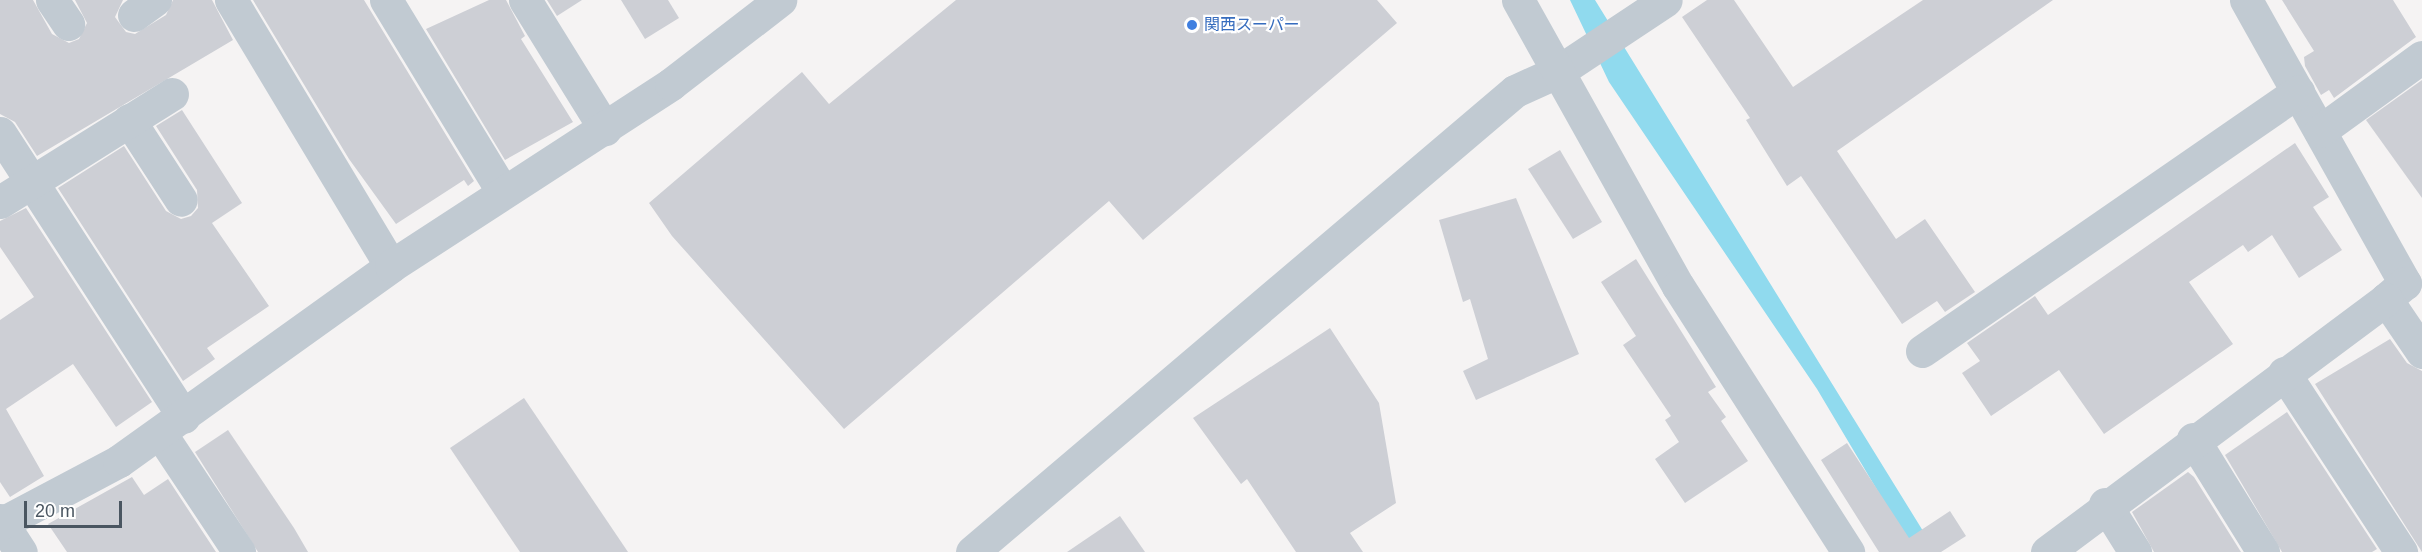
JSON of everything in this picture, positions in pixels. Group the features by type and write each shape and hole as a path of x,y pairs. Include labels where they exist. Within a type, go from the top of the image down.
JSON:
{"street":[{"path":"231,0 391,266"},
{"path":"386,0 502,191"},
{"path":"525,0 604,129"},
{"path":"21,552 1,521 172,425 391,266 502,191 604,129 780,0"},
{"path":"1518,0 1571,64 1678,286 1848,552"},
{"path":"972,552 1515,91 1571,64 1620,34 1666,0"},
{"path":"2246,0 2405,284 2422,352"},
{"path":"2320,131 2422,57"},
{"path":"1922,351 2298,92"},
{"path":"0,202 172,94"},
{"path":"129,120 181,200"},
{"path":"0,133 31,181 172,425 239,552"},
{"path":"2047,552 2105,504 2405,284"},
{"path":"2284,373 2401,552"},
{"path":"2193,440 2263,552"},
{"path":"2105,504 2135,552"}],"water":[{"path":"1570,0 1595,0 1936,552 1914,552 1817,389 1609,82"}],"building":[{"path":"0,0 33,0 52,34 69,43 79,39 87,23 75,0 123,0 115,17 126,32 135,34 166,15 173,0 212,0 233,40 37,156 15,122 0,114"},
{"path":"253,0 364,0 474,181 468,186 464,180 396,224 349,159"},
{"path":"489,0 506,0 525,36 521,39 573,122 505,160 426,29"},
{"path":"547,0 582,0 557,16"},
{"path":"621,0 668,0 679,18 645,39"},
{"path":"956,0 1377,0 1397,23 1143,240 1109,201 844,429 672,236 649,203 802,72 829,104"},
{"path":"1707,0 1734,0 1793,87 1923,0 2053,0 1837,151 1896,239 1925,219 1975,292 1945,312 1937,301 1902,324 1801,176 1787,186 1746,120 1750,118 1682,17"},
{"path":"2282,0 2393,0 2416,37 2334,98 2329,90 2321,95 2305,66 2304,57 2314,51"},
{"path":"2422,80 2422,198 2366,120"},
{"path":"182,110 242,203 212,223 269,306 207,348 215,359 183,381 58,188 124,146 166,211 181,219 191,216 198,208 197,190 156,126"},
{"path":"2295,143 2329,197 2313,207 2342,250 2299,278 2272,235 2248,252 2243,245 2189,282 2233,344 2104,434 2059,370 1991,416 1962,373 1980,361 1967,343 2035,296 2048,315"},
{"path":"1560,150 1602,222 1573,239 1528,169"},
{"path":"1516,198 1579,354 1476,400 1463,371 1488,359 1470,299 1463,302 1439,220"},
{"path":"26,208 152,402 116,427 73,364 6,409 44,476 10,497 0,482 0,320 34,297 0,247 0,221"},
{"path":"1636,259 1716,387 1708,392 1726,417 1721,421 1748,461 1685,503 1655,459 1679,442 1665,420 1671,416 1623,345 1636,336 1601,282"},
{"path":"1330,328 1379,403 1396,503 1350,533 1363,552 1296,552 1247,479 1241,484 1193,418"},
{"path":"2390,339 2407,363 2422,371 2422,552 2315,384"},
{"path":"524,398 628,552 520,552 450,448"},
{"path":"2287,412 2377,549 2372,552 2282,552 2225,455"},
{"path":"228,430 308,552 258,552 195,452"},
{"path":"1847,443 1909,538 1950,511 1966,536 1941,552 1879,552 1821,460"},
{"path":"2188,472 2194,477 2241,552 2154,552 2132,512"},
{"path":"132,477 144,495 168,479 216,552 67,552 48,524"},
{"path":"1120,516 1145,552 1067,552"}],"place":[{"name":"関西スーパー","path":"1192,25"}]}
